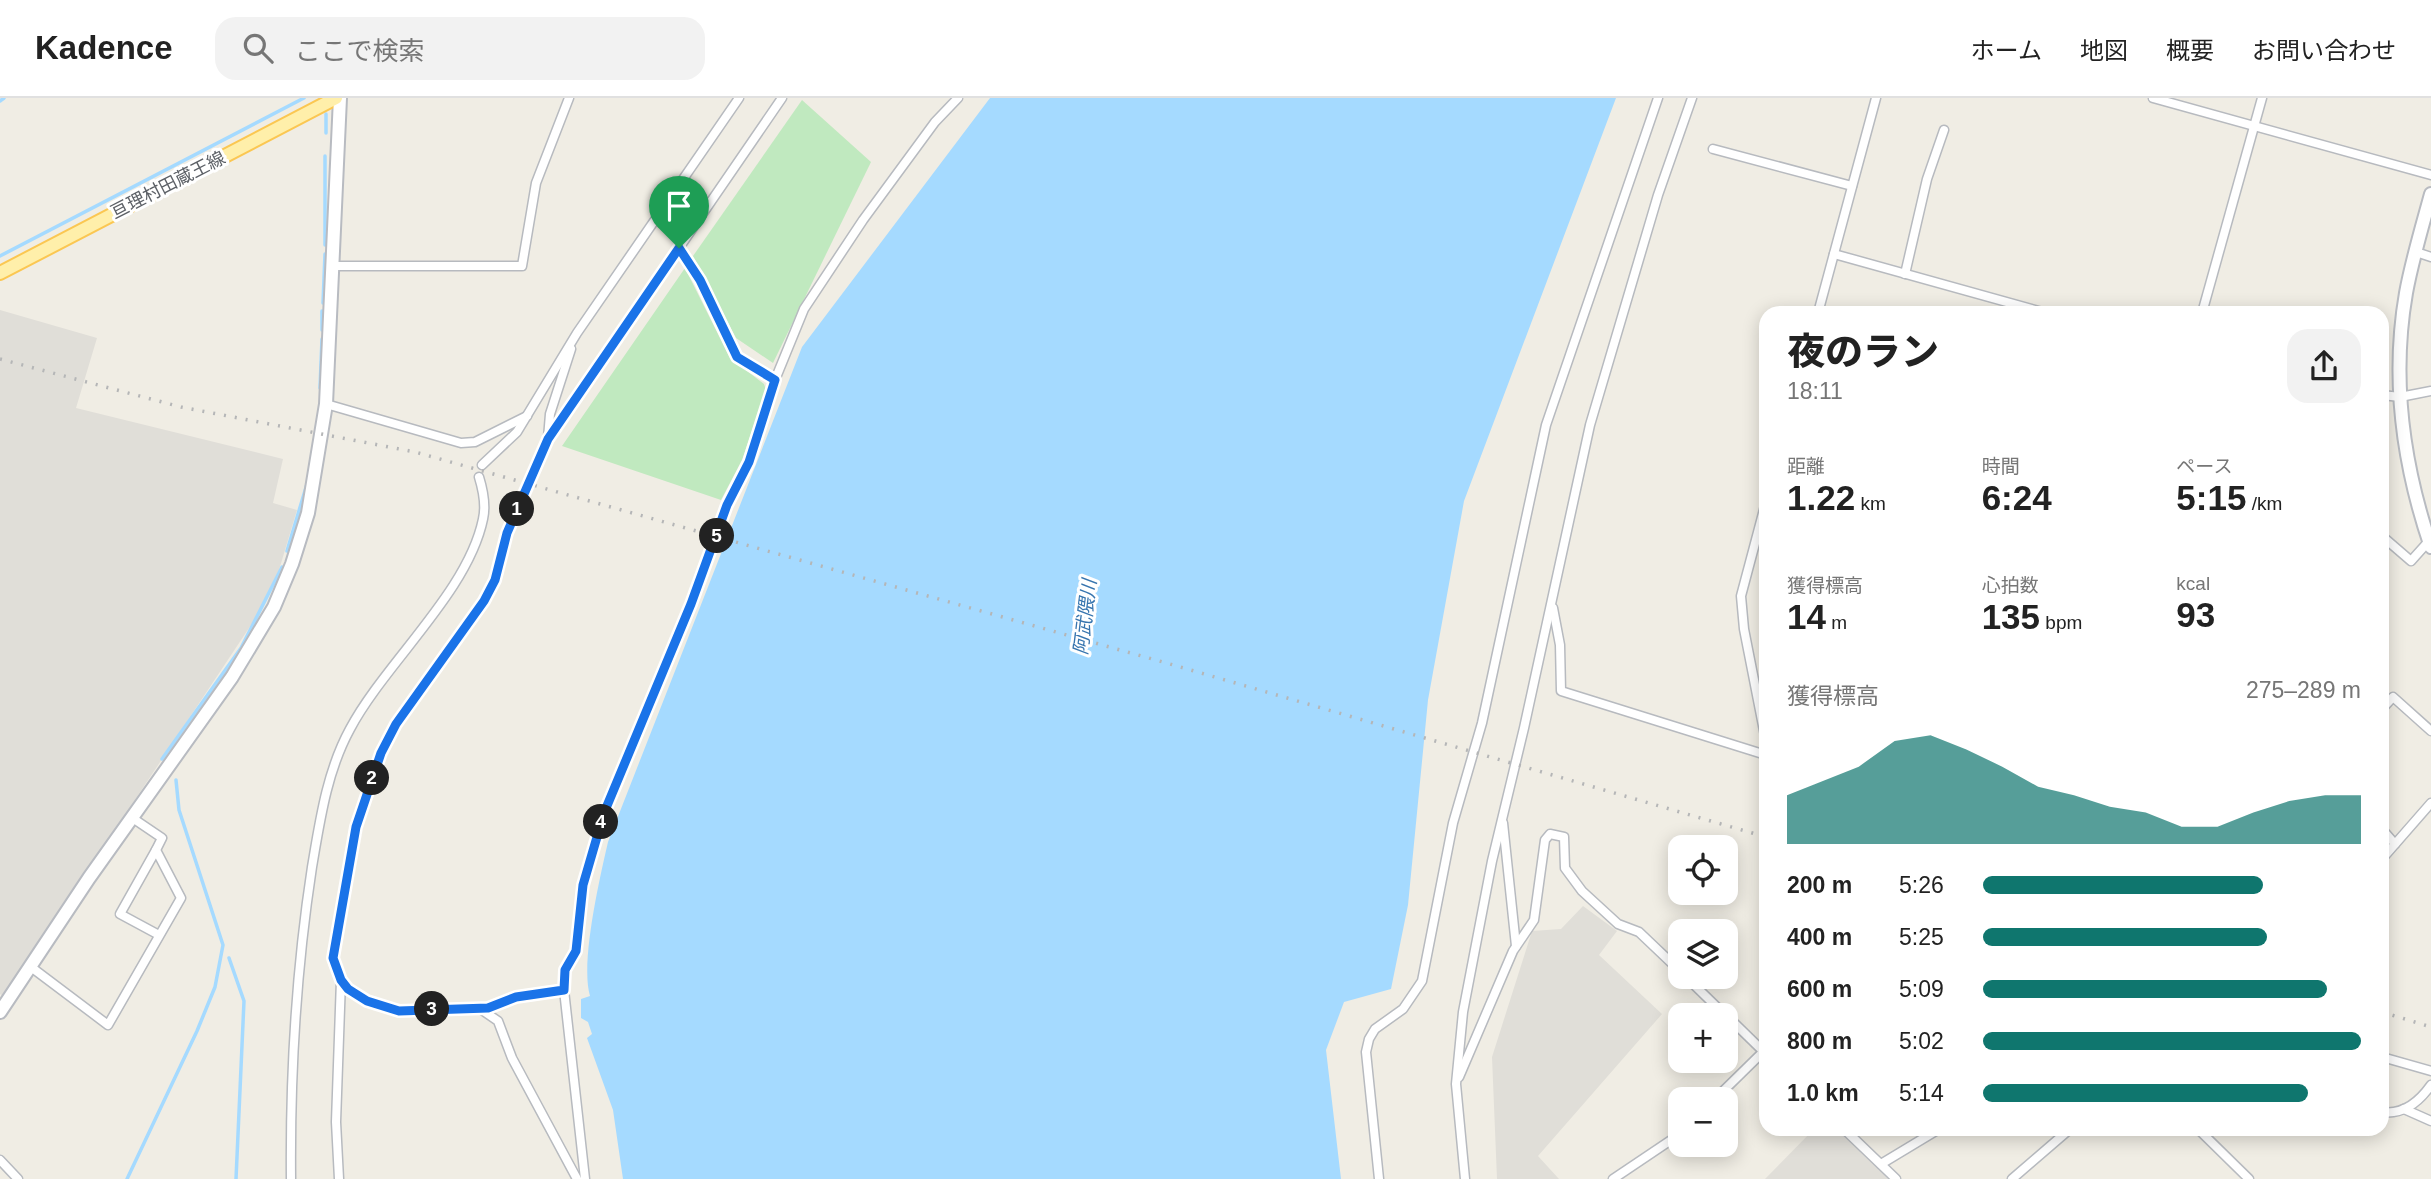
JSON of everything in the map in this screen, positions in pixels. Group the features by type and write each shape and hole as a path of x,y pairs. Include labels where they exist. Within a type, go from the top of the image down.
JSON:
{"main road":[{"name":"亘理村田蔵王線","path":"0,273 338,98"}],"street":[{"path":"0,1012 131,817 232,677 274,607 308,513 326,404 338,98"},
{"path":"332,266 522,266 536,183 569,98"},
{"path":"482,465 517,432 576,333 739,98"},
{"path":"564,990 516,997 499,1006 399,1011 384,1008 348,989 341,980 333,958 356,827 381,753 396,724 484,601 495,580 507,533 548,439 782,98"},
{"path":"586,1179 564,990 565,970 576,951 583,885 604,813 691,604 727,505 749,462 775,380 804,309 837,258 935,122 958,98"},
{"path":"1379,1179 1366,1052 1369,1039 1376,1029 1403,1009 1422,981 1452,823 1482,723 1546,425 1658,98"},
{"path":"1465,1179 1456,1084 1463,1012 1503,817 1590,425 1658,195 1692,98"},
{"path":"1820,306 1876,98"},
{"path":"2152,98 2431,175"},
{"path":"2204,306 2262,98"},
{"path":"1905,274 1927,179 1944,130"},
{"path":"1713,149 1852,186"},
{"path":"2389,542 2411,561 2430,544 2413,487 2400,397 2401,328 2431,194"},
{"path":"679,248 700,280 737,357 775,380"},
{"path":"2416,252 2431,257"},
{"path":"1834,254 2011,306"},
{"path":"548,439 550,414 576,333"},
{"path":"2389,396 2431,391"},
{"path":"326,404 461,443 475,442 527,416"},
{"path":"291,1179 293,1048 298,971 317,842 331,773 356,717 467,560 484,517 479,477"},
{"path":"1759,540 1741,596 1744,629 1759,705"},
{"path":"1551,603 1560,645 1561,691 1759,753"},
{"path":"2389,701 2392,697 2431,731"},
{"path":"2389,851 2431,803"},
{"path":"131,817 162,838 120,914 159,935"},
{"path":"1503,817 1516,946"},
{"path":"1456,1084 1516,946 1534,920 1545,840 1550,834 1564,837 1565,867 1582,891 1618,924 1639,932 1668,960"},
{"path":"2389,837 2395,844"},
{"path":"31,967 108,1025 181,898 156,850"},
{"path":"339,1179 337,1122 341,980"},
{"path":"1698,989 1713,1003"},
{"path":"476,1007 491,1014 498,1021 512,1058 577,1179"},
{"path":"1738,1027 1759,1046"},
{"path":"1728,1087 1759,1058"},
{"path":"2389,1059 2431,1071"},
{"path":"2389,1111 2404,1109 2420,1101 2431,1085"},
{"path":"2404,1109 2431,1121"},
{"path":"1851,1136 1896,1179"},
{"path":"1881,1164 1927,1136"},
{"path":"2012,1179 2062,1136"},
{"path":"2205,1136 2249,1179"},
{"path":"1613,1179 1668,1142"},
{"path":"0,1160 18,1179"}],"shaded area":[{"path":"0,310 97,338 76,408 283,459 273,503 297,510 279,570 255,619 4,997 0,994"},
{"path":"1583,906 1617,931 1599,955 1662,1014 1538,1156 1559,1179 1497,1179 1492,1057 1532,931 1561,929"},
{"path":"1807,1136 1843,1136 1888,1179 1765,1179"}],"green space":[{"path":"802,100 871,162 773,363 736,338 693,256"},
{"path":"685,268 730,358 764,384 766,390 742,460 721,500 562,446"}],"water":[{"name":"阿武隈川","path":"990,98 1616,98 1464,501 1428,700 1408,905 1391,989 1344,1002 1326,1050 1341,1179 623,1179 613,1110 587,1038 592,1034 588,1022 581,1018 581,999 590,996 587,963 589,942 608,842 802,347"}],"waterway":[{"path":"0,101 4,98"},
{"path":"0,256 304,98"},
{"path":"326,114 326,133"},
{"path":"325,156 325,245"},
{"path":"323,303 325,254"},
{"path":"322,311 322,330"},
{"path":"320,388 322,339"},
{"path":"287,551 307,484"},
{"path":"162,759 241,648 282,567"},
{"path":"127,1179 197,1031 215,987 223,945 179,810 176,780"},
{"path":"229,958 244,1001 236,1179"}],"railway":[{"path":"0,359 181,407 415,452 1170,664 1759,835"},
{"path":"2389,1014 2431,1027"}],"route":[{"path":"679,248 700,280 737,357 775,380 749,462 727,505 720,529 705,559 691,604 604,813 583,885 576,951 565,970 564,990 516,997 499,1006 488,1008 399,1011 384,1008 348,989 336,971 333,958 356,827 381,753 396,724 484,601 495,580 507,533 548,439 679,248"}]}
